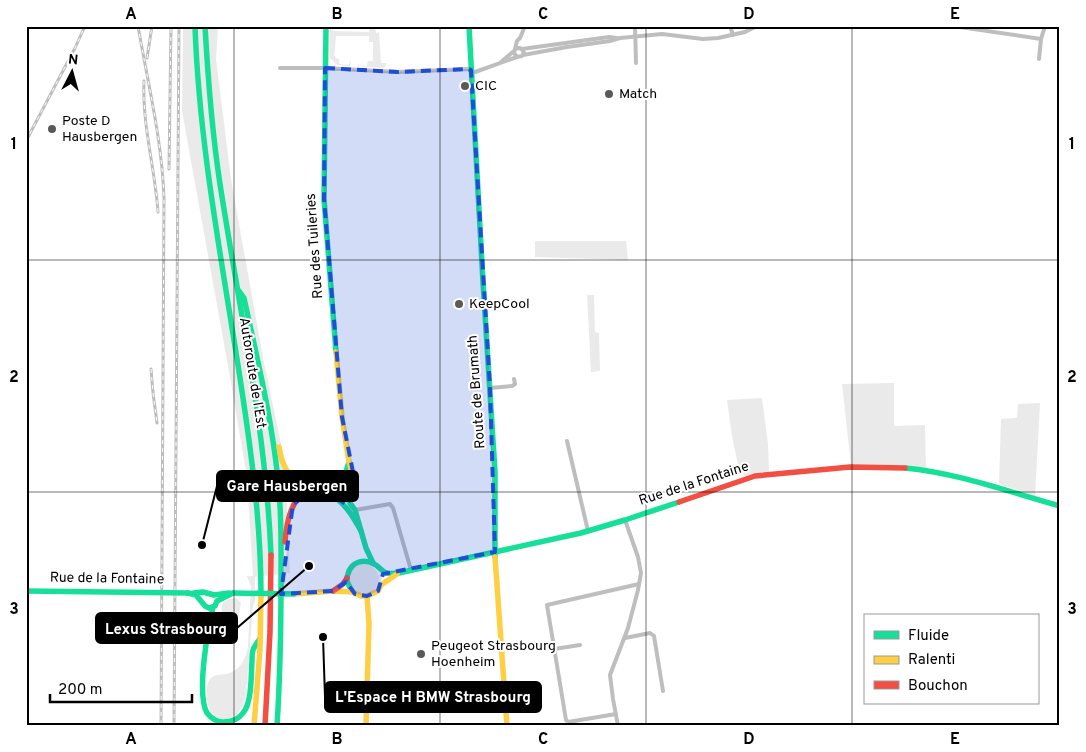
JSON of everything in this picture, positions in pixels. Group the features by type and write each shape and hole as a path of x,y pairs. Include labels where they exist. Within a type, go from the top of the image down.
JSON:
{"main road":[{"name":"Autoroute de l’Est","path":"195,26 195,63 208,176 256,482 261,574 260,639 254,726"},
{"name":"Autoroute de l’Est","path":"205,26 210,102 230,246 261,441 269,519 271,603 265,726"},
{"name":"Rue des Tuileries","path":"326,26 324,200 335,344 342,417 354,489 354,508 366,548 373,563"},
{"name":"Route de Brumath","path":"469,26 495,472 495,552 507,726"},
{"path":"237,288 244,298 267,409 280,493 281,660 277,726"},
{"path":"267,409 272,416 282,462 289,475 297,481 304,483 341,483 348,481 352,483"},
{"name":"Rue des Tuileries","path":"349,462 341,483 342,494 354,508"},
{"name":"Rue de la Fontaine","path":"379,569 385,573 399,573 588,531 755,476 850,467 924,470 1060,506"},
{"path":"281,572 288,521 291,508 298,498 314,490 327,489 350,496 353,493"},
{"path":"314,490 331,494 341,501 353,516 361,531"},
{"path":"360,561 366,548"},
{"path":"332,591 343,584 350,568 353,564 360,561 373,563 379,569 382,578 381,585"},
{"name":"Rue de la Fontaine","path":"202,600 204,596 233,593 294,594 332,591 353,592 361,596 367,596 378,591 381,585 399,573"},
{"path":"346,578 353,592"},
{"name":"Rue de la Fontaine","path":"26,591 203,592 213,596 216,604 209,608 196,595 188,593"},
{"path":"366,726 368,680 366,670 369,624 367,596"},
{"path":"213,607 208,628 204,663 203,697 207,712 213,719 220,722 228,722 238,719 245,711 249,696 253,650 260,639"}],"street":[{"path":"517,57 514,55 517,41 525,26"},
{"path":"635,26 636,63"},
{"path":"730,26 733,35"},
{"path":"501,62 515,50 521,49 609,37 620,38 662,34 703,39 733,35 757,26"},
{"path":"953,26 1041,39"},
{"path":"1039,59 1041,39 1045,26"},
{"path":"520,38 519,44 523,55"},
{"path":"280,68 325,68 398,72 468,69 475,72 523,55 620,38"},
{"path":"490,388 512,386 515,384 514,379"},
{"path":"566,441 588,531"},
{"path":"354,508 390,504 393,508 411,570"},
{"path":"618,726 612,699 610,675 624,638 641,574 626,520"},
{"path":"616,714 568,722 566,720 548,605 639,584"},
{"path":"624,638 650,633 654,636 662,691"},
{"path":"554,649 580,646"},
{"path":"375,700 506,706"}],"highlighted area":[{"path":"325,68 398,72 468,69 471,70 490,388 495,552 383,574 378,591 367,596 355,594 346,582 333,591 281,594 293,504 314,490 331,494 347,505 356,487 342,417 324,199"}],"shaded area":[{"path":"183,26 218,26 216,59 231,179 263,358 285,463 290,573 255,577 255,601 253,606 246,694 242,707 234,716 226,719 217,717 210,710 207,701 207,685 211,678 216,675 226,674 239,667 244,660 248,646 251,587 247,576 253,576 247,477 182,111"},
{"path":"370,26 375,26 376,33 379,32 381,63 387,63 383,68 357,65 367,66 368,61 373,61 373,42 369,42 369,36 336,36 334,55 339,59 339,64 349,65 351,61 350,66 337,65 330,58 330,29 335,31 369,32"},
{"path":"535,241 626,241 628,260 535,257"},
{"path":"587,295 594,295 595,332 599,333 600,371 591,372"},
{"path":"894,383 894,426 925,425 926,469 851,465 842,384"},
{"path":"762,398 768,444 769,473 745,476 738,465 727,400"},
{"path":"1040,403 1035,496 999,484 1001,419 1017,417 1018,404"},
{"path":"364,564 374,569 379,579 374,589 364,594 354,589 349,579 354,569"},
{"path":"236,598 241,603 235,635 231,635 225,629 222,605 229,599"}],"railway":[{"path":"26,141 85,26"},
{"path":"138,26 158,133 164,198 161,726"},
{"path":"147,58 152,26"},
{"path":"169,169 171,26"},
{"path":"174,726 179,26"},
{"path":"144,81 145,114 158,212"},
{"path":"151,369 157,423"}],"traffic: fast":[{"path":"195,26 197,70 206,158 255,486 261,595"},
{"path":"205,26 215,145 258,415 264,462 271,555"},
{"path":"326,26 324,199 336,352"},
{"path":"469,26 495,472 495,557"},
{"path":"239,291 244,298 264,389 279,493 281,618 277,726"},
{"path":"343,481 349,462"},
{"path":"905,468 944,474 1060,506"},
{"path":"326,492 347,508 361,531"},
{"path":"345,496 355,510 366,548 373,563"},
{"path":"353,592 347,577 352,567 358,562 370,562 387,573 399,573 581,533 679,502"},
{"path":"26,591 188,593"},
{"path":"194,593 203,592 214,595 229,593"},
{"path":"188,593 196,595 209,608 215,606 217,601 233,593"},
{"path":"233,593 294,594"},
{"path":"213,607 208,630 203,676 204,704 210,717 219,721 229,722 239,717 246,708 250,688 253,651 259,640"}],"traffic: slow":[{"path":"336,352 342,417 354,490 351,495 341,494 339,487 341,483 345,481 352,483"},
{"path":"279,447 286,470 298,481 339,485"},
{"path":"495,557 507,726"},
{"path":"294,594 333,591 353,592 361,596 367,596 378,591 381,585 397,574"},
{"path":"254,726 260,649 261,595"},
{"path":"366,726 369,624 367,596"}],"traffic: jam":[{"path":"679,502 755,476 850,467 905,468"},
{"path":"285,542 286,529 292,507 298,499 314,490 340,492"},
{"path":"265,726 270,632 271,555"},
{"path":"333,591 343,584 347,578"}],"place":[{"name":"CIC","path":"465,86"},
{"name":"Match","path":"609,94"},
{"name":"Poste D Hausbergen","path":"52,129"},
{"name":"KeepCool","path":"459,304"},
{"name":"Gare Hausbergen","path":"202,545"},
{"name":"Lexus Strasbourg","path":"309,566"},
{"name":"L'Espace H BMW Strasbourg","path":"323,637"},
{"name":"Peugeot Strasbourg Hoenheim","path":"421,654"}]}
